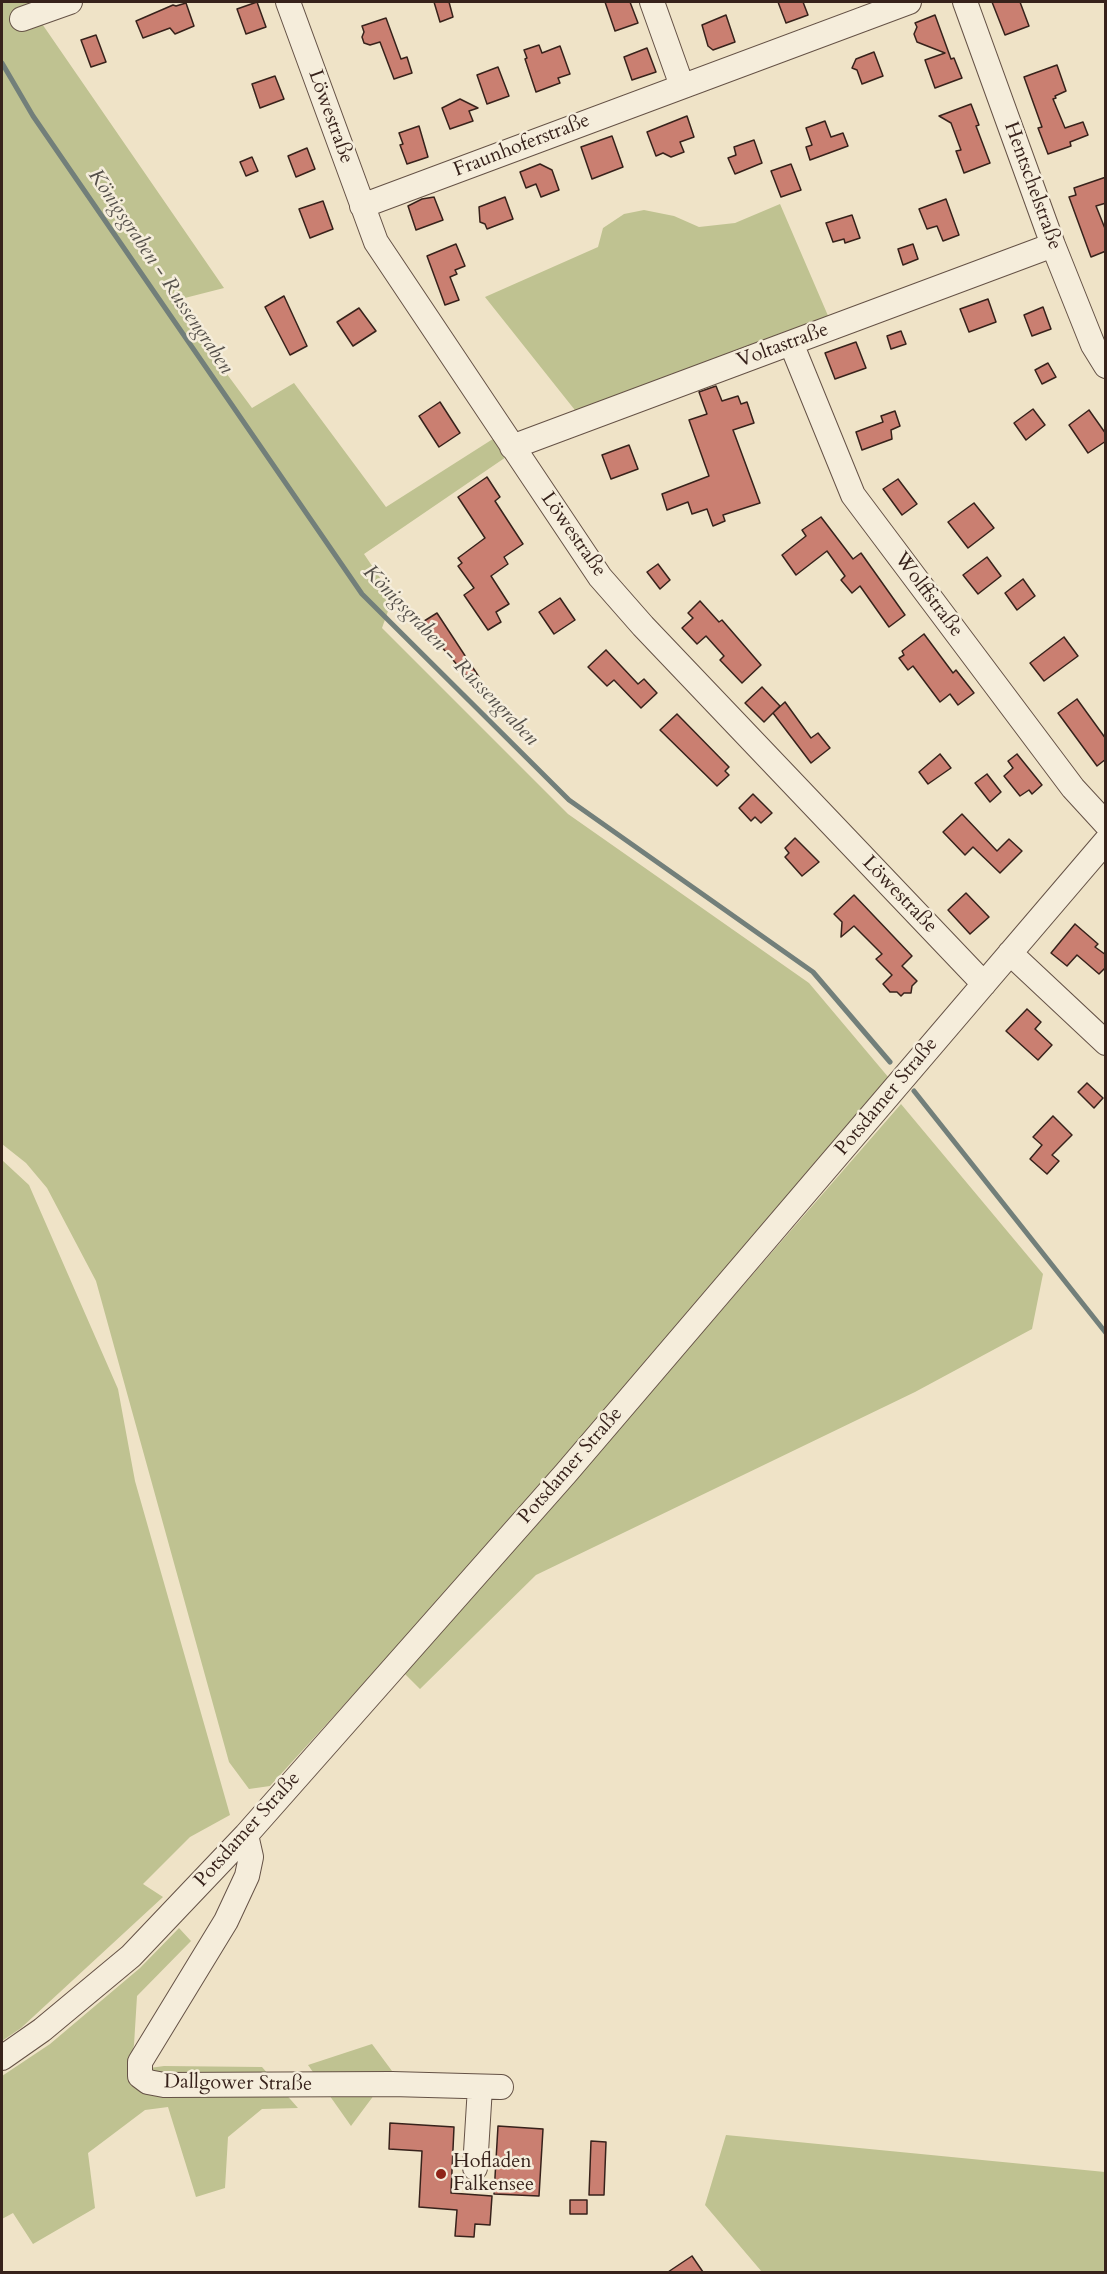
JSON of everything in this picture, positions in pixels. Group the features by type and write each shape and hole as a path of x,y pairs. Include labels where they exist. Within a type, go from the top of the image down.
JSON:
{"street":[{"path":"22,19 70,2"},
{"name":"Löwestraße","path":"288,2 376,242 600,577 643,626 984,984"},
{"path":"652,2 682,86"},
{"name":"Fraunhoferstraße","path":"362,206 909,2"},
{"name":"Hentschelstraße","path":"965,2 1053,245 1093,345 1106,366"},
{"name":"Voltastraße","path":"513,447 1053,245"},
{"name":"Wolffstraße","path":"791,343 853,495 1073,788 1106,824"},
{"name":"Potsdamer Straße","path":"2,2058 42,2030 131,1956 246,1834 566,1473 1106,841"},
{"path":"1010,953 1106,1043"},
{"name":"Dallgower Straße","path":"246,1834 251,1857 247,1876 226,1922 140,2062 140,2076 148,2082 164,2085 392,2084 490,2087 475,2168"}],"green space":[{"path":"2,2 27,2 224,288 173,301 252,408 294,383 386,507 496,437 509,455 364,554 393,597 382,628 568,814 809,983 889,1078 507,1526 270,1786 249,1789 229,1762 96,1281 47,1188 26,1163 2,1144"},
{"path":"780,204 832,325 582,419 485,297 598,247 603,228 624,214 644,210 674,216 699,227 735,223"},
{"path":"901,1104 1043,1274 1032,1329 915,1392 536,1575 420,1689 405,1674"},
{"path":"2,1160 29,1185 118,1389 135,1481 230,1815 190,1837 143,1884 163,1897 21,2028 2,2041"},
{"path":"179,1928 191,1941 137,1996 134,2045 128,2071 164,2066 262,2067 298,2108 262,2109 228,2137 225,2188 196,2197 168,2107 145,2110 88,2153 95,2208 33,2244 13,2213 2,2219 2,2076 50,2044 140,1968"},
{"path":"372,2044 392,2071 351,2126 308,2065"},
{"path":"726,2135 1105,2172 1105,2272 762,2272 705,2205"}],"building":[{"path":"257,2 266,27 246,34 237,9"},
{"path":"434,2 449,2 453,17 440,22"},
{"path":"605,2 630,2 638,23 615,31"},
{"path":"778,2 803,2 808,15 786,23"},
{"path":"992,2 1020,2 1029,26 1005,35"},
{"path":"186,3 194,26 175,34 170,28 143,38 136,21 173,5"},
{"path":"726,15 735,42 713,50 708,46 702,25"},
{"path":"935,15 951,59 954,58 962,78 935,88 925,60 945,53 917,42 914,34 917,27 915,23"},
{"path":"386,18 401,59 407,57 412,73 394,79 380,42 370,45 364,43 362,37 364,32 362,26"},
{"path":"96,35 106,62 91,67 81,40"},
{"path":"539,45 542,53 560,46 570,74 558,78 560,83 536,92 524,50"},
{"path":"647,48 656,72 632,80 624,57"},
{"path":"874,52 883,76 862,84 857,70 852,68 856,59"},
{"path":"1057,65 1066,91 1053,99 1065,128 1083,122 1088,135 1070,142 1071,146 1048,154 1038,128 1042,127 1024,77"},
{"path":"498,67 509,96 487,104 477,75"},
{"path":"275,76 284,99 260,108 252,84"},
{"path":"460,99 478,108 469,111 473,121 450,129 442,108"},
{"path":"971,104 979,125 976,126 990,163 964,173 956,151 961,150 951,123 939,116"},
{"path":"687,116 694,137 680,142 684,152 671,157 663,153 656,156 647,132"},
{"path":"825,121 831,137 843,133 848,146 810,160 806,147 812,145 806,128"},
{"path":"419,126 428,157 407,164 400,145 403,144 399,133"},
{"path":"612,136 623,167 592,179 581,147"},
{"path":"754,140 762,163 735,174 728,158 736,155 734,147"},
{"path":"307,148 315,169 296,177 288,156"},
{"path":"252,157 258,171 246,176 240,162"},
{"path":"540,164 552,170 559,190 541,197 536,184 526,188 520,172"},
{"path":"791,164 801,190 781,197 771,171"},
{"path":"1106,177 1106,203 1096,206 1106,231 1106,251 1091,257 1069,197 1076,195 1074,188"},
{"path":"434,197 443,220 416,230 408,206 422,199"},
{"path":"505,197 513,219 487,229 485,224 480,222 479,207"},
{"path":"946,199 959,235 943,241 937,226 927,229 919,209"},
{"path":"323,201 333,229 310,238 299,209"},
{"path":"852,215 860,238 845,243 844,239 833,242 826,223"},
{"path":"456,244 465,266 455,270 457,274 450,277 459,300 445,305 427,256"},
{"path":"913,244 918,259 903,265 898,249"},
{"path":"284,296 307,346 290,355 265,307"},
{"path":"988,299 996,322 969,332 960,309"},
{"path":"1043,307 1051,329 1032,336 1024,315"},
{"path":"359,308 376,331 353,346 337,322"},
{"path":"901,331 906,344 891,349 887,336"},
{"path":"856,342 866,368 835,379 825,353"},
{"path":"1048,363 1056,377 1042,384 1035,370"},
{"path":"716,386 722,401 738,396 741,404 747,402 754,423 733,430 760,503 723,515 725,521 713,526 707,509 692,514 688,502 667,510 662,494 709,476 689,420 707,414 699,392"},
{"path":"440,402 460,433 439,447 419,416"},
{"path":"1033,409 1045,425 1026,440 1014,423"},
{"path":"1089,410 1106,434 1106,441 1088,453 1069,425"},
{"path":"895,411 900,426 891,430 892,439 862,450 856,432 883,422 881,416"},
{"path":"629,445 638,469 611,479 602,455"},
{"path":"487,477 500,497 495,501 523,544 504,557 508,564 491,576 509,604 496,612 501,622 488,630 464,595 474,588 458,566 462,563 458,558 485,538 458,497"},
{"path":"898,479 917,504 902,515 883,489"},
{"path":"974,503 994,528 968,548 948,522"},
{"path":"821,517 853,559 861,553 905,615 889,627 860,586 852,593 841,580 845,576 827,551 796,575 782,555 806,536 802,530"},
{"path":"987,557 1001,576 978,594 963,575"},
{"path":"658,564 670,580 660,589 647,572"},
{"path":"1023,579 1035,596 1017,610 1005,593"},
{"path":"560,598 575,620 554,634 539,612"},
{"path":"700,601 719,622 722,620 761,665 742,683 720,660 724,656 706,636 697,644 682,628 693,618 688,613"},
{"path":"437,613 479,677 472,682 421,623"},
{"path":"924,634 953,673 956,670 974,693 958,705 950,694 940,702 913,666 908,670 899,658 904,655 902,651"},
{"path":"1064,637 1078,656 1044,681 1030,663"},
{"path":"606,650 638,684 644,679 657,693 641,708 614,680 607,686 588,667"},
{"path":"762,687 780,706 764,722 745,703"},
{"path":"1077,699 1106,739 1106,759 1097,766 1058,713"},
{"path":"785,702 811,738 818,733 830,748 811,763 773,713"},
{"path":"677,714 729,767 725,771 729,775 717,786 660,730"},
{"path":"940,754 951,768 928,784 919,772"},
{"path":"1017,754 1042,785 1032,794 1029,790 1020,796 1004,776 1013,768 1008,761"},
{"path":"987,774 1001,792 990,802 975,783"},
{"path":"753,794 772,813 761,823 755,817 751,821 739,808"},
{"path":"962,814 997,851 1009,839 1022,851 1000,873 973,847 965,855 943,832"},
{"path":"795,838 819,862 802,876 785,857 789,853 785,848"},
{"path":"966,893 989,917 970,934 948,910"},
{"path":"854,895 912,956 902,966 917,981 912,986 911,993 904,993 901,996 897,992 890,992 883,984 892,975 876,959 882,954 854,926 841,937 842,922 834,914"},
{"path":"1075,924 1098,944 1095,947 1106,955 1106,967 1099,974 1077,955 1067,966 1051,953"},
{"path":"1027,1009 1041,1022 1035,1029 1052,1045 1038,1060 1006,1031"},
{"path":"1087,1083 1103,1098 1094,1108 1078,1092"},
{"path":"1053,1116 1072,1135 1052,1155 1059,1161 1047,1174 1030,1159 1042,1145 1033,1137"},
{"path":"390,2123 454,2127 451,2193 492,2196 490,2225 475,2224 474,2237 455,2236 457,2210 419,2207 422,2151 389,2149"},
{"path":"498,2126 543,2129 539,2196 494,2194"},
{"path":"591,2141 606,2142 604,2195 589,2195"},
{"path":"570,2200 587,2200 587,2214 570,2214"},
{"path":"692,2256 703,2272 668,2272"}],"waterway":[{"name":"Königsgraben - Russengraben","path":"2,63 33,116 362,594 569,800 813,972 890,1062"},
{"path":"914,1091 1106,1333"}],"place":[{"name":"Hofladen Falkensee","path":"441,2174"}]}
